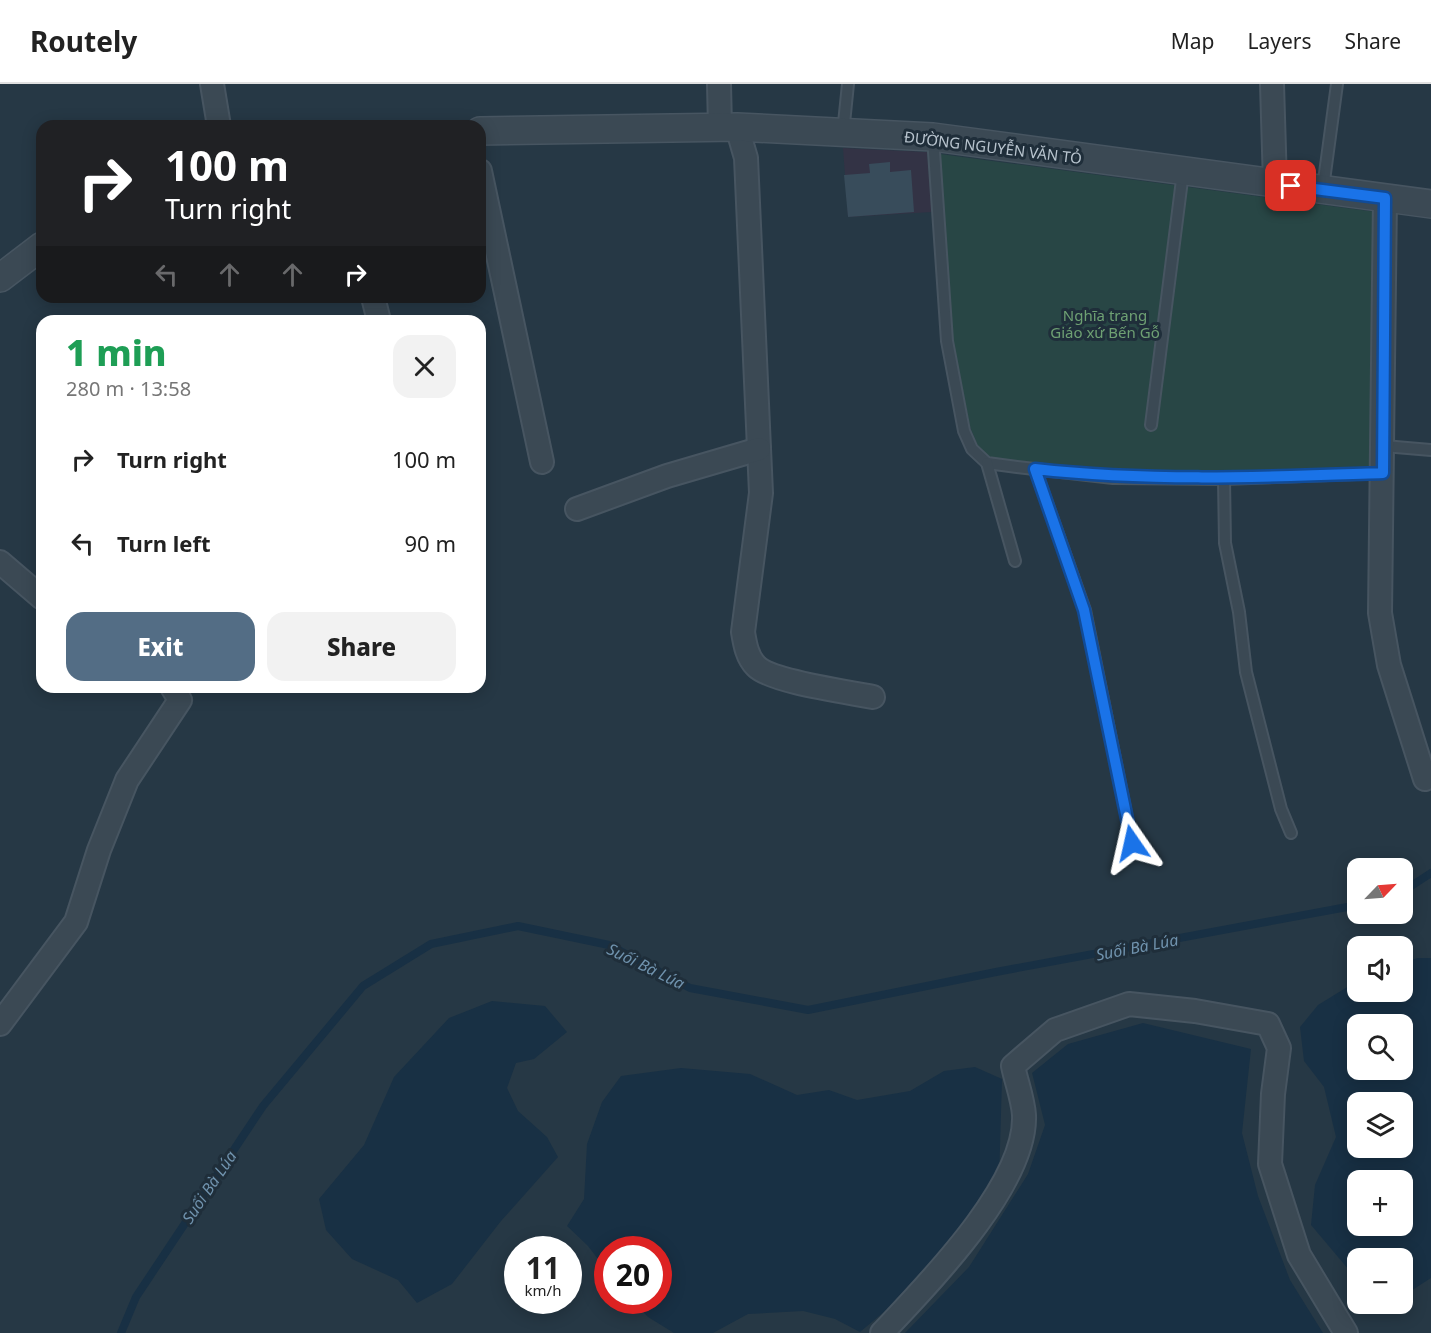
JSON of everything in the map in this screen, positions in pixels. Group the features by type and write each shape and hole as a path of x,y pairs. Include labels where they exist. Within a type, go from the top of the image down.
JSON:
{"street":[{"path":"212,84 218,120"},
{"path":"719,84 728,127 746,158 761,493 743,632 746,649 757,667 774,677 873,697"},
{"path":"1272,84 1275,184"},
{"name":"ĐƯỜNG NGUYỄN VĂN TỎ","path":"486,131 728,127 933,137 1431,204"},
{"path":"1385,198 1384,446 1380,613 1389,665 1425,779"},
{"path":"486,199 542,462"},
{"path":"0,278 36,251"},
{"path":"578,509 667,476 759,449"},
{"path":"0,562 36,593"},
{"path":"0,1024 76,922 99,850 127,780 180,700 177,693"},
{"path":"882,1333 955,1255 1016,1162 1024,1115 1012,1066 1055,1030 1129,1004 1195,1011 1268,1024 1279,1048 1270,1164 1299,1255 1346,1333"}],"lane":[{"path":"843,133 848,84"},
{"path":"1323,190 1338,84"},
{"path":"933,137 946,341 964,431 972,450 987,463 1016,561"},
{"path":"1150,425 1183,172"},
{"path":"1384,446 1431,450"},
{"path":"987,463 1113,478 1224,479 1383,473"},
{"path":"1035,469 1084,610 1132,843"},
{"path":"1224,479 1226,543 1239,612 1246,672 1281,809 1291,834"}],"shaded area":[{"path":"843,148 927,152 932,212 848,217"},
{"path":"1431,958 1431,1278 1413,1290 1413,1248 1347,1248 1347,1268 1311,1225 1315,1185 1336,1137 1324,1087 1304,1061 1300,1027 1318,1005 1347,987 1347,1002 1413,1002 1413,959"},
{"path":"492,1001 545,1006 567,1032 534,1059 516,1063 507,1088 518,1111 547,1137 558,1157 501,1221 452,1284 417,1303 398,1280 352,1259 326,1230 319,1199 364,1145 394,1077 449,1018"},
{"path":"1143,1023 1251,1049 1242,1133 1258,1196 1290,1280 1323,1333 905,1333 969,1267 1028,1174 1045,1125 1032,1073 1068,1044"},
{"path":"975,1067 1002,1079 999,1181 909,1291 860,1332 835,1319 803,1311 748,1314 713,1333 674,1333 645,1314 672,1314 672,1236 594,1236 594,1254 582,1240 582,1236 578,1236 567,1226 584,1199 587,1144 602,1102 621,1076 681,1068 750,1074 797,1095 829,1090 857,1100 910,1091 944,1071"}],"green space":[{"name":"Nghĩa trang Giáo xứ Bến Gỗ","path":"940,154 1376,212 1373,467 1223,474 1109,470 991,458 978,446 970,427 953,340"}],"building":[{"path":"890,162 890,172 911,170 914,212 848,217 844,175 870,173 869,164"}],"waterway":[{"name":"Suối Bà Lúa","path":"1413,885 1431,873"},
{"name":"Suối Bà Lúa","path":"121,1333 136,1297 263,1106 363,986 431,944 518,926 609,945 690,988 808,1010 996,972 1347,907"}],"route":[{"path":"1132,843 1084,610 1035,469 1113,478 1224,479 1383,473 1385,198 1291,186"}]}
